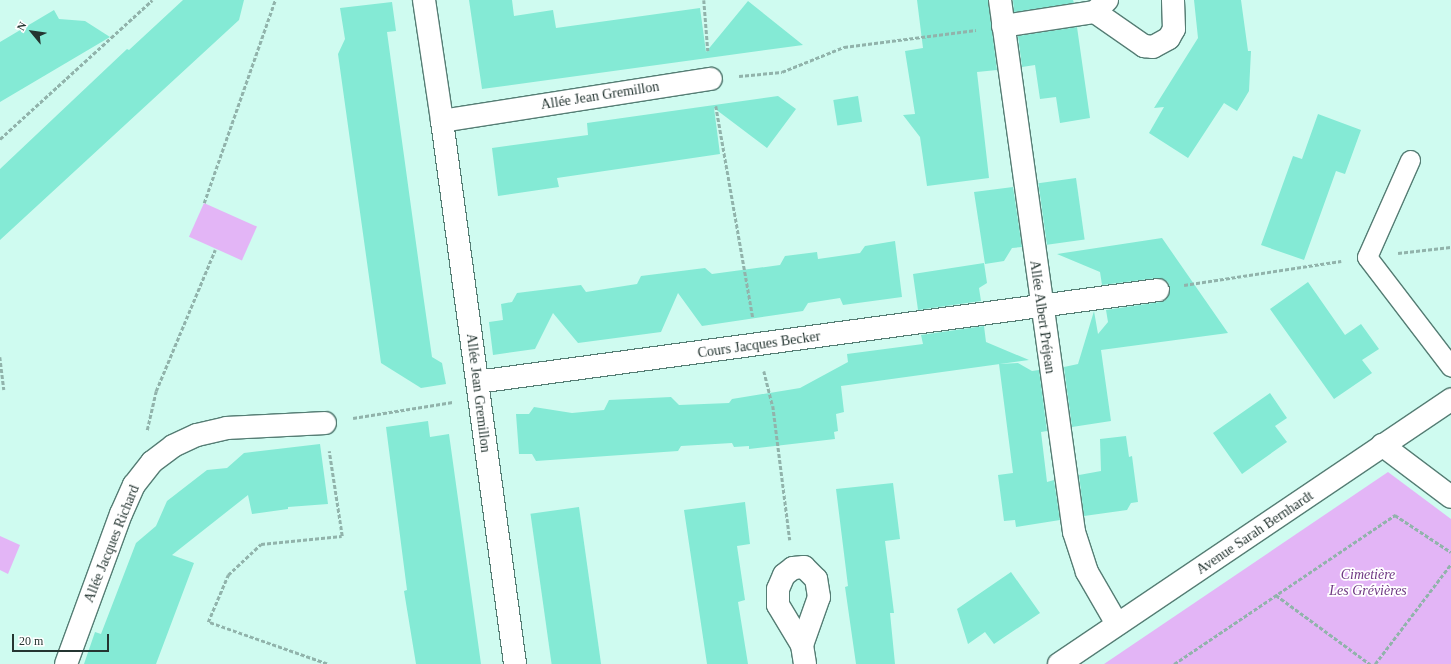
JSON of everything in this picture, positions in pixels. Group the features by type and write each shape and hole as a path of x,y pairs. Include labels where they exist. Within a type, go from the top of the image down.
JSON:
{"street":[{"name":"Allée Jean Gremillon","path":"424,0 442,121 515,664"},
{"name":"Allée Albert Préjean","path":"1000,0 1040,306 1074,532 1086,572 1117,624"},
{"path":"1003,26 1101,6 1144,46 1153,47 1169,38 1174,29 1174,0"},
{"name":"Allée Jean Gremillon","path":"442,121 711,79"},
{"name":"Cours Jacques Becker","path":"478,390 758,345 1158,290"},
{"name":"Avenue Sarah Bernhardt","path":"1059,664 1117,624 1274,522 1382,445 1451,400"},
{"name":"Allée Jacques Richard","path":"66,664 121,514 134,485 152,462 172,446 197,435 227,428 325,423"},
{"path":"1382,445 1451,497"},
{"path":"804,567 810,570 816,579 818,591 815,614 804,654 778,605 778,589 784,575 793,568 804,567"}],"lane":[{"path":"1410,160 1367,257 1451,367"}],"path":[{"path":"0,139 152,0"},
{"path":"204,203 275,0"},
{"path":"704,0 711,79 758,345 773,406 793,568"},
{"path":"711,79 782,72 844,47 1003,26"},
{"path":"1158,290 1367,257 1451,247"},
{"path":"156,391 215,250"},
{"path":"0,358 4,390"},
{"path":"327,664 208,622 228,575 261,544 342,536 325,423 478,390"},
{"path":"1174,664 1395,515 1451,552"},
{"path":"1375,664 1451,564"},
{"path":"1276,596 1370,664"}],"green space":[{"path":"204,203 257,227 242,260 189,237"},
{"name":"Cimetière Les Grévières","path":"1388,472 1451,519 1451,664 1104,664"},
{"path":"0,536 20,545 8,574 0,570"}],"building":[{"path":"183,0 244,0 239,20 0,240 0,169 127,49 129,50"},
{"path":"469,0 512,0 514,16 553,10 556,28 700,8 706,52 748,1 803,45 482,89"},
{"path":"917,0 988,0 997,70 977,72 989,178 927,186 920,137 903,115 915,114 905,51 923,48"},
{"path":"1013,0 1073,0 1074,3 1014,12"},
{"path":"1194,0 1241,0 1248,51 1251,51 1249,91 1237,111 1224,103 1188,158 1149,133 1164,107 1154,108 1198,38"},
{"path":"392,2 396,31 387,32 423,294 432,357 442,363 446,384 421,388 381,363 338,54 345,39 340,8"},
{"path":"54,10 59,19 85,21 110,37 0,102 0,42"},
{"path":"1077,27 1090,118 1060,123 1056,97 1040,99 1035,65 1022,67 1018,36"},
{"path":"778,96 796,109 767,148 714,108 720,154 557,178 559,187 498,196 492,148 588,135 587,123"},
{"path":"858,96 862,122 837,126 833,100"},
{"path":"1318,114 1361,130 1345,174 1336,171 1304,260 1261,245 1293,156 1302,159"},
{"path":"1076,178 1085,239 1047,245 1038,183"},
{"path":"1013,187 1022,247 1012,248 1004,261 985,264 974,192"},
{"path":"1162,238 1228,333 1101,350 1111,421 1072,427 1064,367 1078,364 1094,311 1098,334 1108,322 1106,310 1160,302 1166,300 1170,289 1168,282 1157,278 1102,285 1100,272 1057,254"},
{"path":"895,241 902,297 843,305 840,298 808,303 803,311 702,326 678,293 661,332 578,343 553,313 535,349 493,355 489,322 503,320 501,304 512,302 517,293 581,285 586,292 637,284 641,276 705,268 712,274 780,265 785,256 817,252 818,259 860,253 865,246"},
{"path":"984,263 987,283 979,288 981,301 918,310 913,274"},
{"path":"1308,282 1345,335 1361,324 1379,349 1362,360 1372,373 1334,399 1270,309"},
{"path":"984,326 986,342 1029,360 841,386 844,412 836,414 838,431 834,432 835,439 749,449 749,446 734,447 732,443 681,446 678,451 536,461 532,454 519,454 516,414 529,414 534,407 572,413 604,410 609,400 671,397 679,405 729,403 732,399 800,388 848,362 847,354 923,344 921,335"},
{"path":"1018,363 1032,371 1039,370 1047,431 1041,432 1047,482 1054,480 1060,520 1016,527 1015,520 1004,521 998,475 1013,473 999,364"},
{"path":"1270,393 1287,418 1275,426 1287,442 1242,474 1213,433"},
{"path":"428,421 430,437 449,434 481,664 416,664 404,591 407,590 386,427"},
{"path":"1126,436 1129,457 1132,456 1138,502 1131,503 1127,510 1084,516 1079,475 1101,471 1100,439"},
{"path":"320,444 328,504 288,507 288,509 252,514 248,495 172,555 194,563 156,664 84,664 95,632 101,634 136,543 156,526 167,501 207,470 227,468 244,453"},
{"path":"893,483 900,539 885,541 894,613 890,613 895,664 856,664 845,587 848,586 836,489"},
{"path":"745,502 750,544 737,546 745,600 738,602 748,664 707,664 684,510"},
{"path":"579,507 601,664 552,664 530,514"},
{"path":"1011,572 1040,613 994,644 985,632 968,644 957,609"}]}
